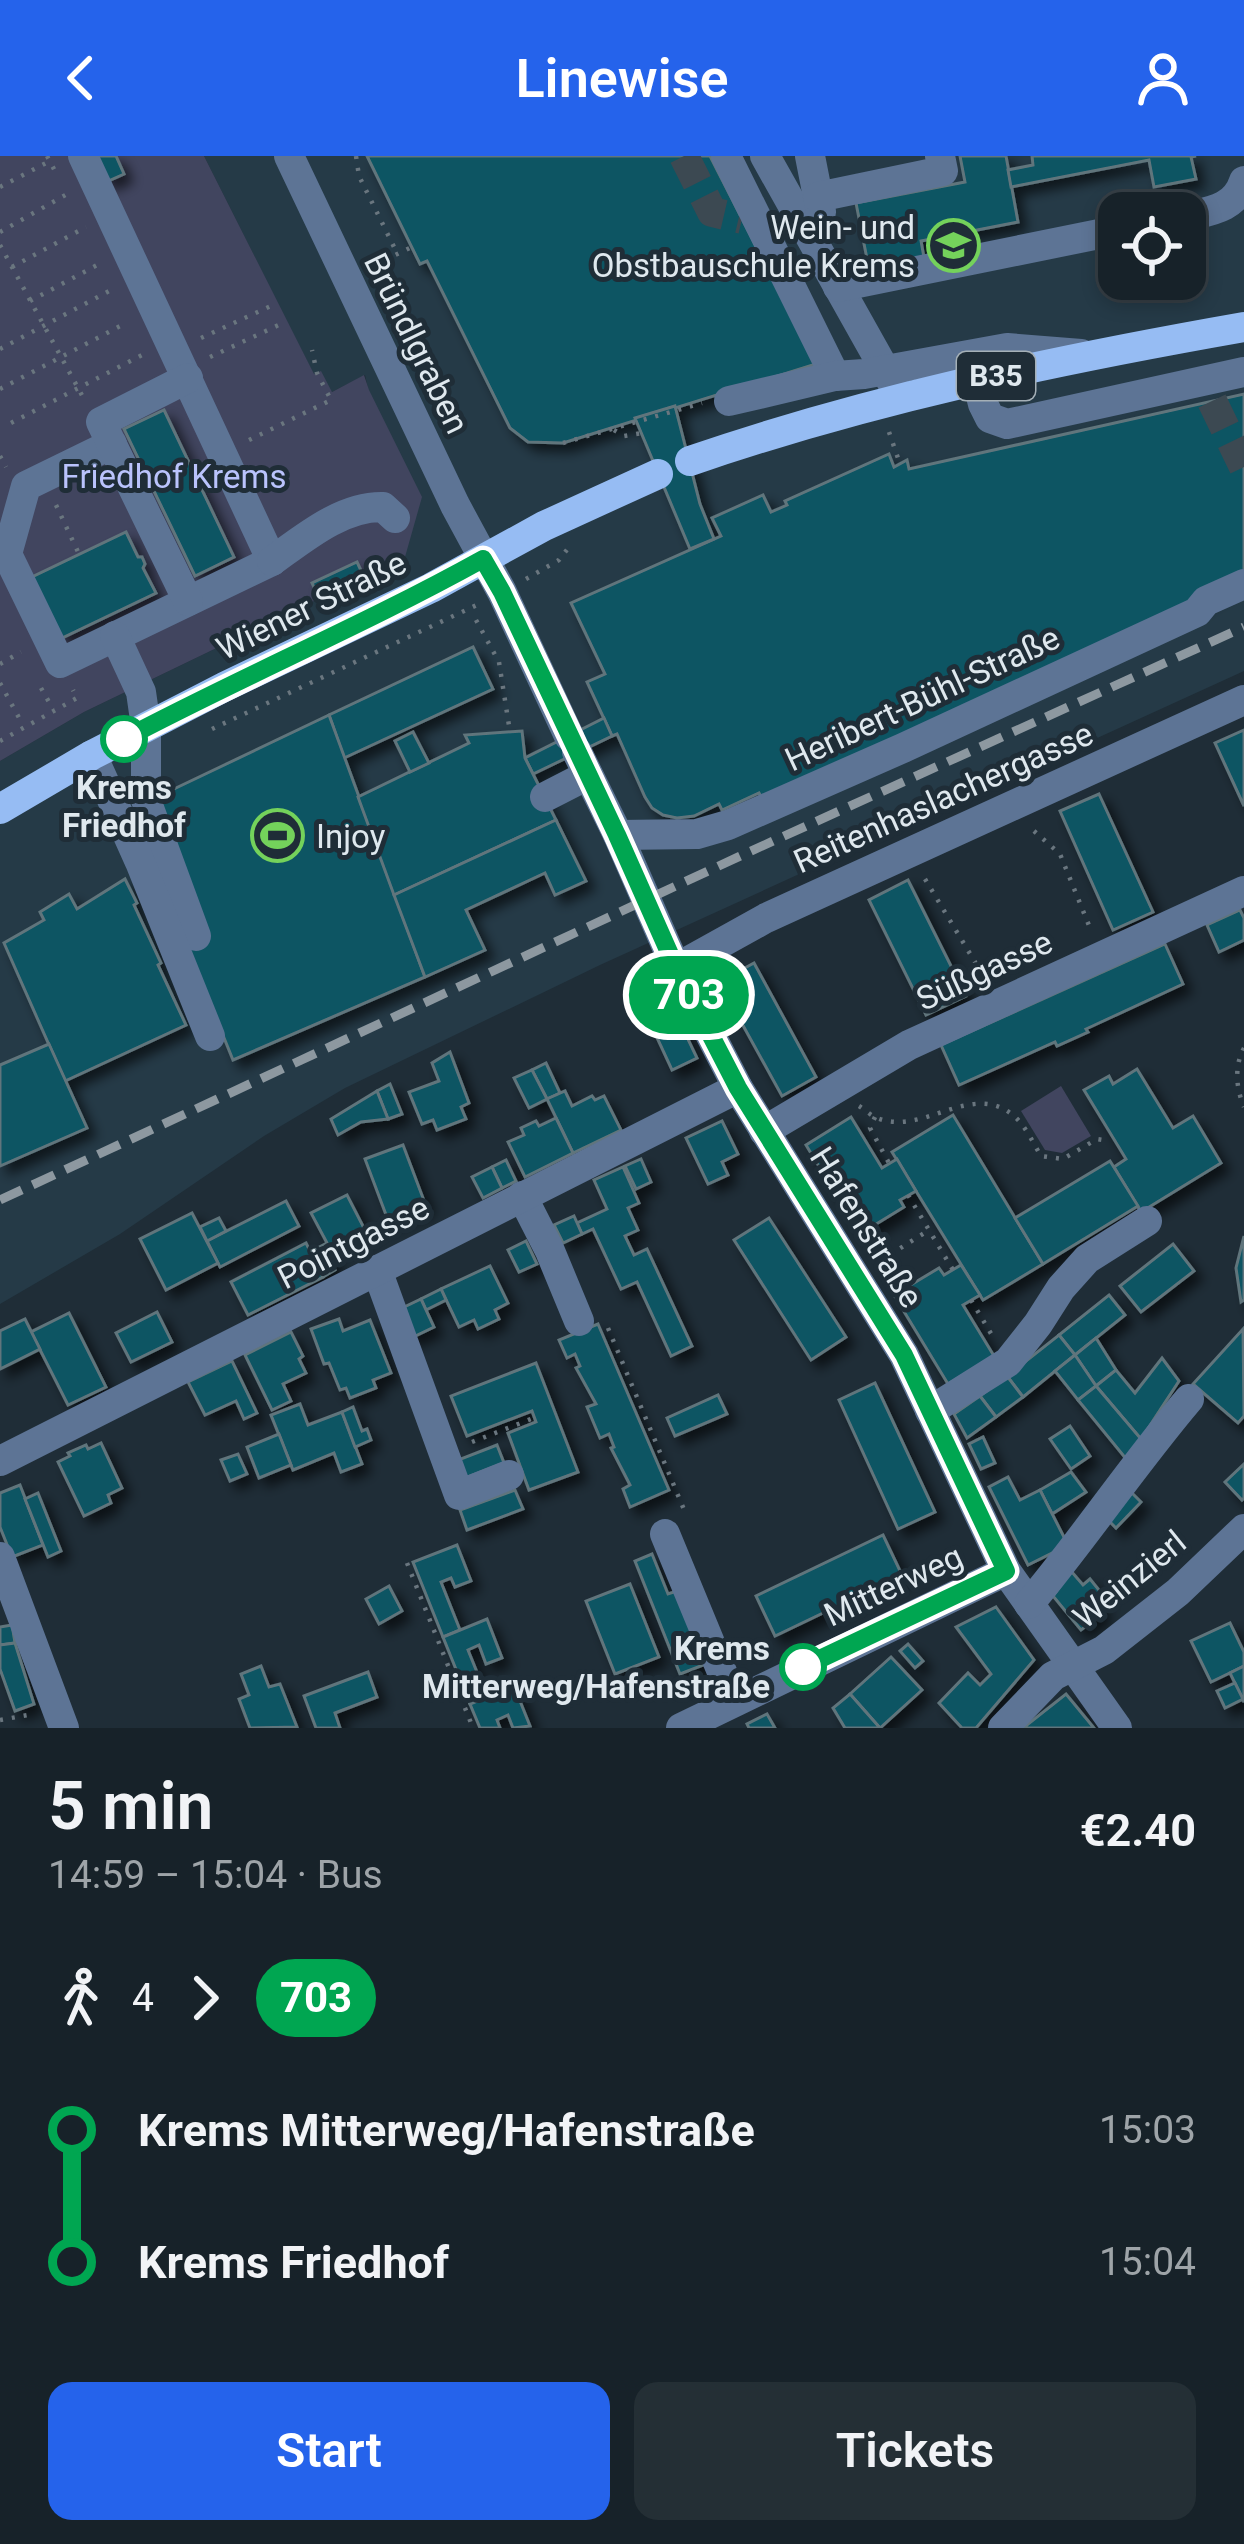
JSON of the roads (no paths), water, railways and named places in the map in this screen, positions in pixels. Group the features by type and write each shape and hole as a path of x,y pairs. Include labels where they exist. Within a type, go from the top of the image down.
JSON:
{"main road":[{"name":"B35","path":"689,461 892,384 977,380 1244,327"},
{"name":"Wiener Straße","path":"0,809 224,687 658,474"}],"street":[{"name":"Bründlgraben","path":"289,156 483,559"},
{"path":"726,156 751,222 836,376"},
{"path":"765,156 892,384"},
{"path":"810,156 835,282"},
{"path":"818,197 943,171 940,156"},
{"path":"1206,212 1227,206 1240,192 1244,178 1240,156"},
{"path":"89,168 272,561"},
{"path":"835,282 1098,234"},
{"path":"724,400 836,376 892,384 1007,348 1093,355"},
{"path":"175,361 101,422 188,601"},
{"path":"977,380 990,418 1007,424 1209,391 1244,372"},
{"path":"112,444 26,486 7,554 60,663 272,561 317,529 365,506 383,507 394,518"},
{"name":"Hafenstraße","path":"483,559 676,968 738,1088 904,1355 1006,1571 1117,1728"},
{"name":"Heribert-Bühl-Straße","path":"617,835 697,834 728,825 1197,612 1204,597 1244,584"},
{"path":"115,636 141,692 146,800 196,936"},
{"name":"Reitenhaslachergasse","path":"676,968 766,918 1244,700"},
{"path":"92,755 210,1036"},
{"path":"544,797 578,755"},
{"name":"Süßgasse","path":"764,1131 909,1045 1244,891"},
{"name":"Pointgasse","path":"0,1460 738,1088"},
{"path":"522,1196 579,1322"},
{"path":"930,1411 1008,1362 1087,1258 1147,1221"},
{"path":"377,1270 459,1495 509,1475"},
{"path":"1029,1604 1190,1399"},
{"name":"Weinzierl","path":"1003,1728 1048,1679 1104,1650 1178,1592 1244,1529"},
{"path":"665,1534 734,1701"},
{"path":"0,1557 64,1728"},
{"name":"Mitterweg","path":"681,1728 1006,1571"}],"tunnel":[{"path":"684,156 712,212 742,219"},
{"path":"1212,401 1244,467"}],"railway":[{"path":"0,1200 1244,627"}],"place":[{"name":"Wein- und Obstbauschule Krems","path":"954,246"},
{"name":"Krems Friedhof","path":"124,739"},
{"name":"Injoy","path":"277,836"},
{"name":"Krems Mitterweg/Hafenstraße","path":"803,1667"}],"park label":[{"name":"Friedhof Krems","path":"174,476"}]}
